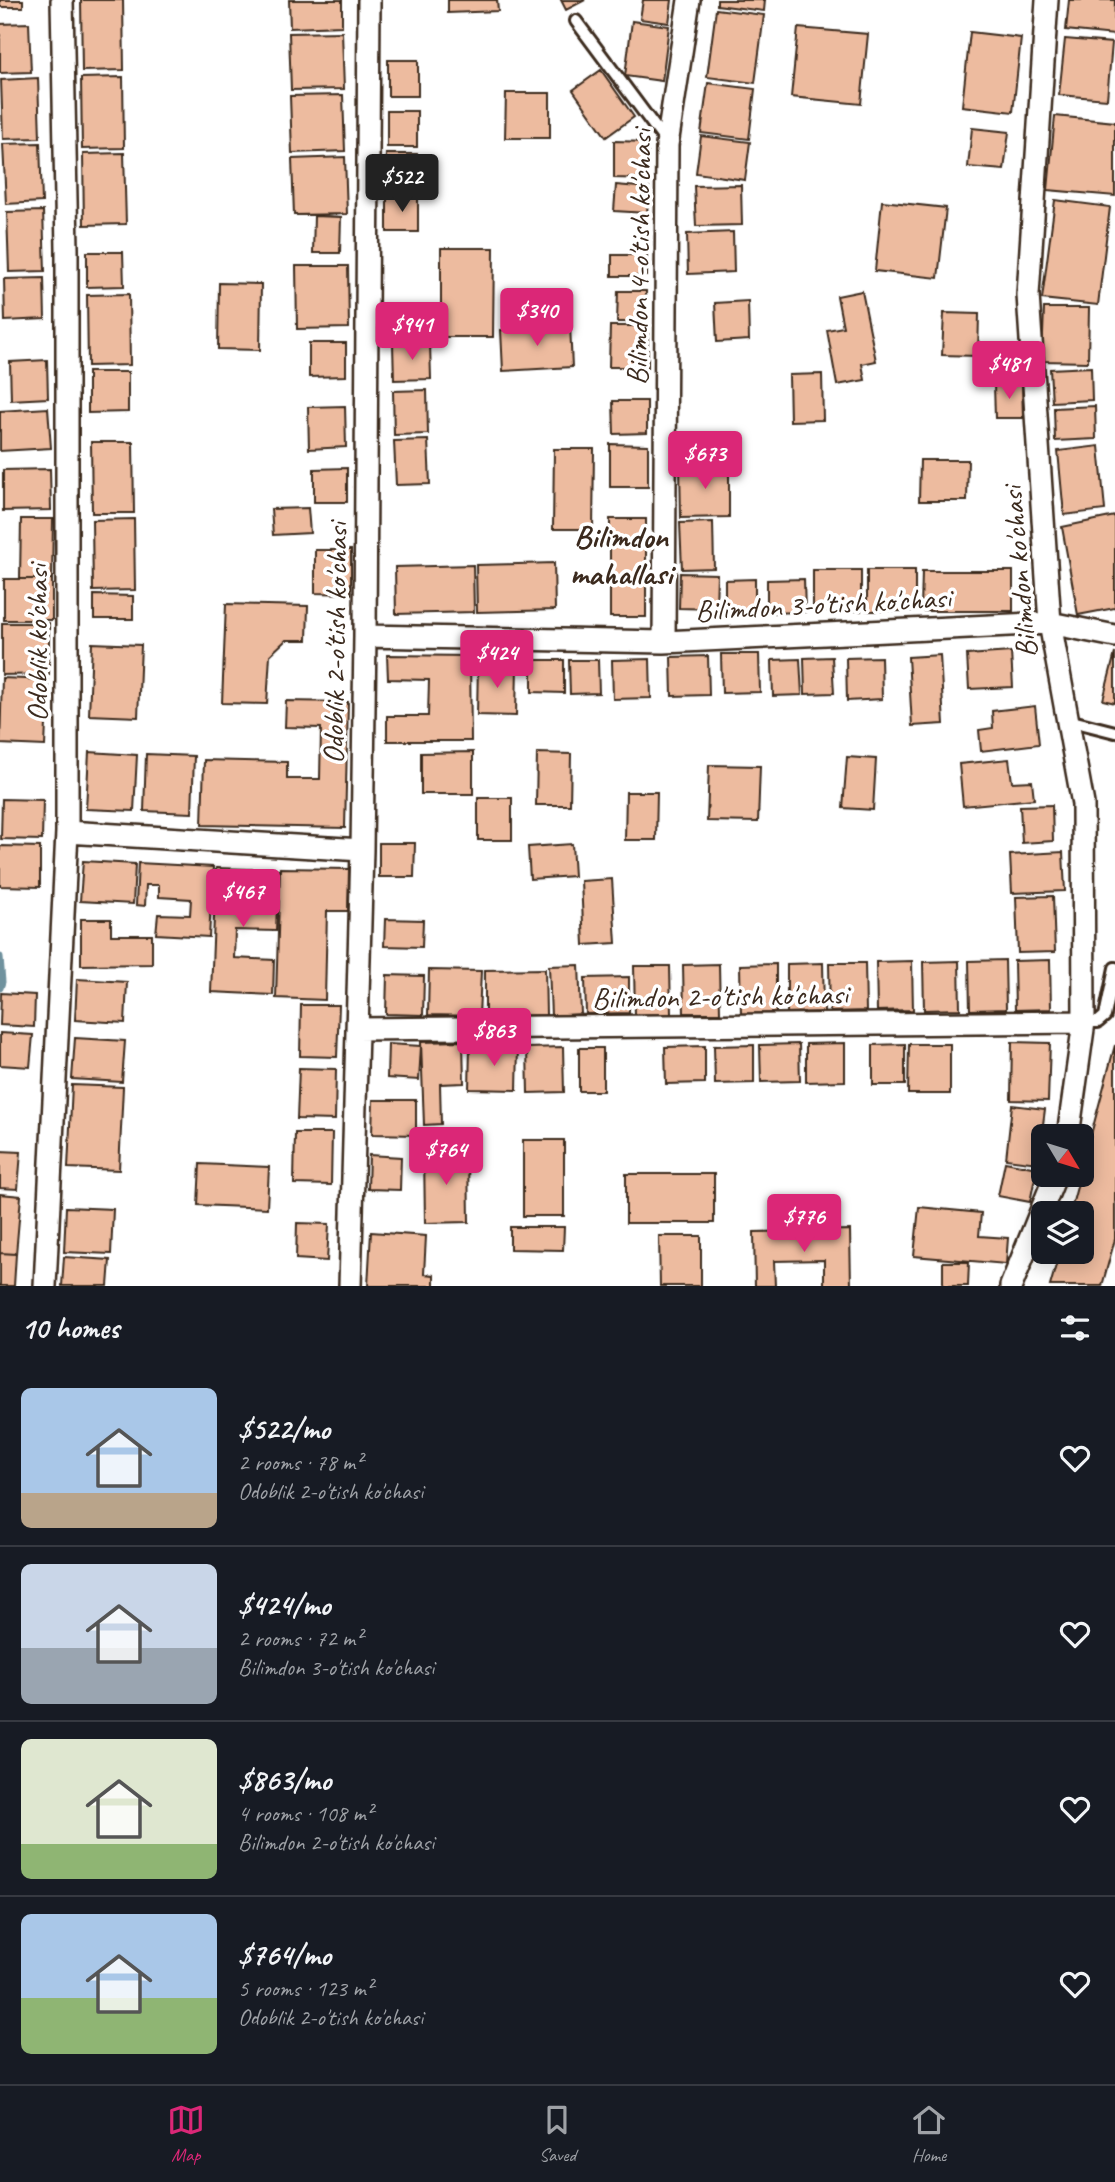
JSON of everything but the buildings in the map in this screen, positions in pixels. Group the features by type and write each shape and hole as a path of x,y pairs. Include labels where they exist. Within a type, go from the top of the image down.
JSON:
{"street":[{"name":"Odoblik ko'chasi","path":"46,1286 67,832 67,249 62,0"},
{"name":"Odoblik 2-o'tish ko'chasi","path":"350,1286 362,850 369,0"},
{"name":"Bilimdon 4-o'tish ko'chasi","path":"664,642 667,145 689,0"},
{"name":"Bilimdon ko'chasi","path":"1047,0 1028,295 1050,623 1083,804 1084,1022 1070,1124"},
{"name":"Bilimdon 3-o'tish ko'chasi","path":"365,636 664,642 1050,623 1115,636"},
{"path":"67,832 362,850"},
{"name":"Bilimdon 2-o'tish ko'chasi","path":"356,1029 1084,1022"},
{"path":"1011,1286 1051,1187"}],"lane":[{"path":"576,21 667,145"},
{"path":"1068,720 1115,732"},
{"path":"1084,1022 1098,1022 1105,1016 1115,968"}],"waterway":[{"path":"0,957 0,988"}],"district":[{"name":"Bilimdon mahallasi","path":"621,554"}]}
